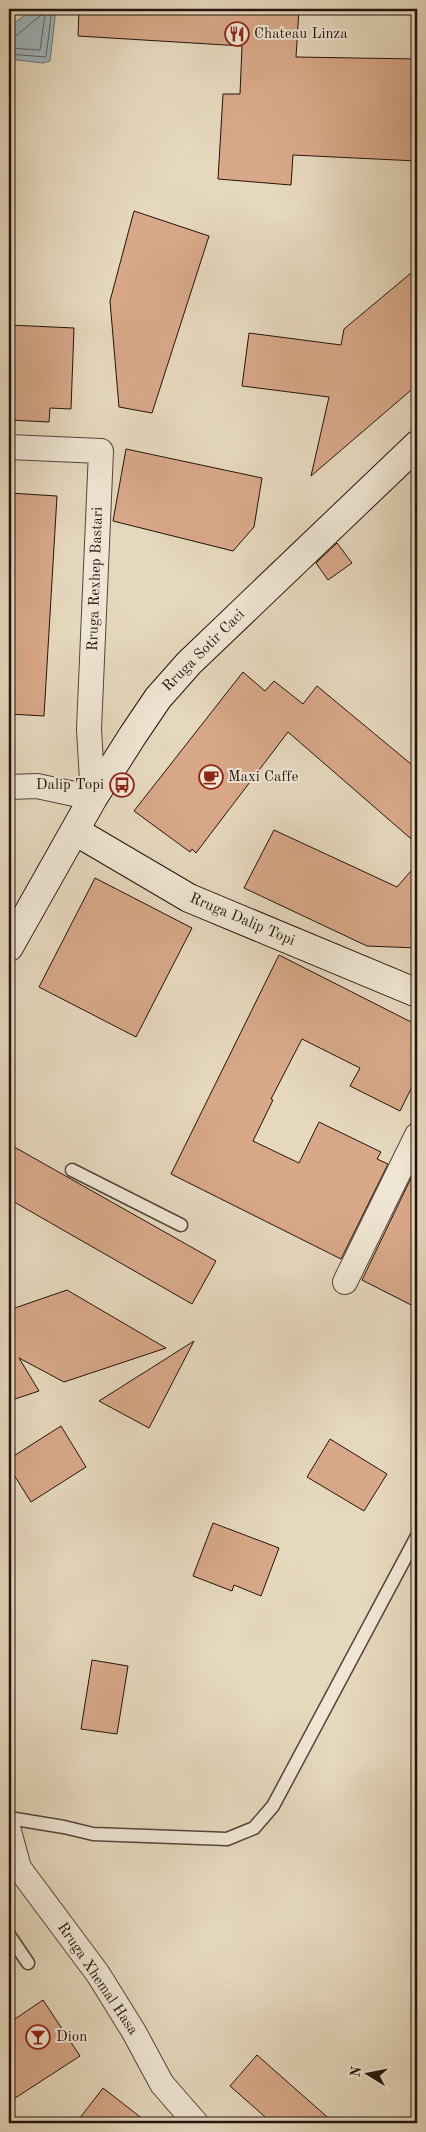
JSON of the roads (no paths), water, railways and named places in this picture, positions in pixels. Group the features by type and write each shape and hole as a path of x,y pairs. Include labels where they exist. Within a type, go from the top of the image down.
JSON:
{"main road":[{"name":"Rruga Sotir Caci","path":"9,947 93,798 158,698 189,663 417,445"},
{"name":"Rruga Dalip Topi","path":"74,831 189,898 417,993"}],"street":[{"name":"Rruga Rexhep Bastari","path":"9,447 101,451 89,729 93,798"},
{"path":"9,787 37,786 93,798"},
{"path":"345,1282 417,1135"},
{"name":"Rruga Xhemal Hasa","path":"9,1831 19,1868 98,1974 134,2032 162,2084 196,2123"}],"lane":[{"path":"72,1170 181,1225"},
{"path":"9,1818 93,1834 148,1837 227,1839 254,1828 273,1806 417,1536"},
{"path":"9,1935 28,1963"}],"water":[{"path":"33,9 56,9 50,61 43,63 9,59 9,27"}],"place":[{"name":"Chateau Linza","path":"237,34"},
{"name":"Maxi Caffe","path":"211,777"},
{"name":"Dalip Topi","path":"122,785"},
{"name":"Dion","path":"38,2037"}]}
